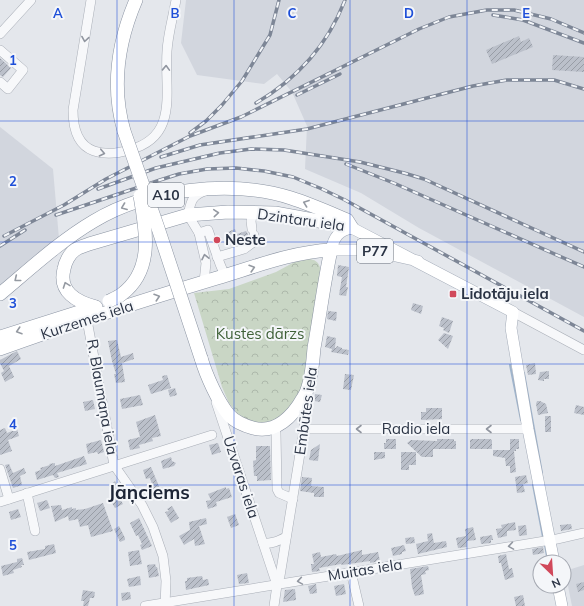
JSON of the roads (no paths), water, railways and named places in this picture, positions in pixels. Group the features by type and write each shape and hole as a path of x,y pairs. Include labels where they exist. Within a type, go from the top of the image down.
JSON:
{"highway":[{"name":"A10","path":"136,0 122,39 118,57 118,87 124,131 203,364 222,404 230,415 240,423 253,428 263,429 272,427 289,418 298,407 308,388"},
{"name":"A10","path":"0,337 109,301 122,294 131,285 143,264 146,252 146,236 135,165"},
{"name":"A10","path":"0,294 59,246 94,221 122,208 153,197 212,189 257,191 290,197 347,220 352,228"},
{"name":"Dzintaru iela","path":"96,306 84,304 71,295 65,287 63,273 65,263 74,251 89,244 188,215 228,212 275,213 352,228"},
{"name":"Kurzemes iela","path":"0,349 204,282 305,252 331,250"},
{"name":"Embūtes iela","path":"308,388 326,270 331,250"}],"main road":[{"name":"Embūtes iela","path":"331,250 334,239 338,233 345,229 352,228"},
{"name":"Dzintaru iela","path":"352,228 418,261 513,312"},
{"name":"P77","path":"331,250 369,250 418,261"},
{"path":"513,312 511,328 528,429 553,554"},
{"path":"560,594 562,606"}],"street":[{"path":"0,34 31,0"},
{"path":"91,0 73,123 80,140 89,149 104,154 118,153 147,144 156,136 163,124 167,111 167,49 176,0"},
{"path":"0,50 23,70 8,89 0,82"},
{"path":"204,282 204,270 206,263 199,233 188,215 191,201 197,194 212,189"},
{"path":"217,257 248,247 255,240 251,220 253,212"},
{"path":"199,233 208,230 225,276"},
{"name":"Dzintaru iela","path":"513,312 584,350"},
{"name":"R. Blaumaņa iela","path":"87,320 114,465 142,505 153,527 163,556 166,581 165,604"},
{"name":"Uzvaras iela","path":"203,364 277,585"},
{"name":"Embūtes iela","path":"274,606 304,429 308,388"},
{"name":"Radio iela","path":"304,429 528,429"},
{"path":"276,433 277,489 279,492 293,499"},
{"path":"0,469 4,500 212,435"},
{"path":"27,493 36,531"},
{"name":"Muitas iela","path":"145,606 165,604 550,540 584,533"},
{"path":"263,543 276,542 286,537"},
{"path":"351,572 359,606"}],"waterway":[{"path":"510,365 521,420"},
{"path":"524,373 542,473"},
{"path":"533,485 543,537"},
{"path":"545,545 547,554"}],"railway":[{"path":"190,133 206,121 242,81 270,35 279,0"},
{"path":"256,103 285,83 310,59 330,31 345,0"},
{"path":"4,236 64,205 106,179 190,136 241,117 419,29 449,17 487,10 514,10 551,19 584,33"},
{"path":"493,15 523,20 584,43"},
{"path":"297,95 340,74"},
{"path":"161,157 200,145 307,129 473,86 507,80 554,80 584,89"},
{"path":"98,189 156,168 220,153 251,149 284,150 360,162 424,179 584,252"},
{"path":"346,164 396,184 584,267"},
{"path":"56,215 179,174 207,169 236,168 264,171 293,177 345,200 584,331"},
{"path":"0,246 25,230"}],"place":[{"name":"Neste","path":"217,240"},
{"name":"Lidotāju iela","path":"453,294"}],"district":[{"name":"Jāņciems","path":"149,492"}],"park label":[{"name":"Kustes dārzs","path":"260,334"}]}
